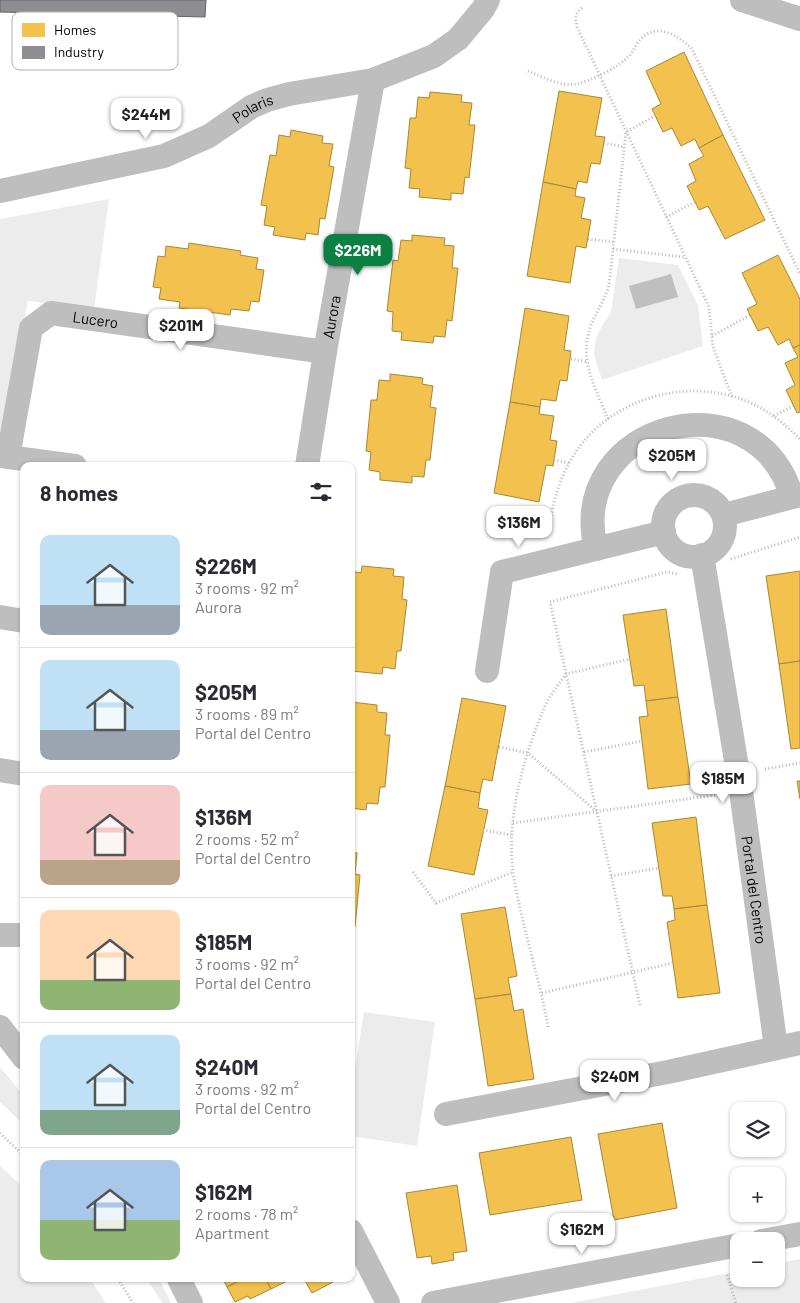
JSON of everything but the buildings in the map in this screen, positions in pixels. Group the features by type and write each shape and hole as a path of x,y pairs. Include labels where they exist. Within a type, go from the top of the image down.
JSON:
{"street":[{"name":"Polaris","path":"0,192 164,156 209,136 251,107 267,100 289,94 373,80 434,56 458,39 483,9 488,0"},
{"path":"742,0 800,19"},
{"name":"Aurora","path":"308,462 373,80"},
{"name":"Lucero","path":"4,456 31,328 51,313 325,352"},
{"path":"596,549 593,518 595,500 602,481 615,460 630,446 652,433 672,426 695,423 718,426 739,434 756,444 770,457 796,496 724,515"},
{"path":"4,456 47,462"},
{"path":"691,495 705,496 718,506 724,515 724,536 704,564 694,556 684,555 669,544 664,532 664,520 672,504 691,495"},
{"path":"487,671 502,572 664,532"},
{"name":"Portal del Centro","path":"704,564 739,783 776,1048"},
{"path":"0,617 20,620"},
{"path":"0,770 20,773"},
{"path":"0,935 20,935"},
{"path":"0,1027 20,1053"},
{"path":"446,1114 668,1072 800,1043"},
{"path":"785,1237 800,1234"},
{"path":"355,1239 388,1303"},
{"path":"433,1303 730,1248"},
{"path":"180,1282 191,1303"}],"path":[{"path":"582,8 578,11 575,18 577,26 709,307 713,347 732,396"},
{"path":"528,71 565,84 576,84 599,74 630,56 639,40 648,34 667,31 684,41 692,49 800,274"},
{"path":"626,132 655,116"},
{"path":"608,419 588,362 588,336 605,300 613,249 626,132"},
{"path":"604,144 624,147"},
{"path":"666,217 695,202"},
{"path":"588,239 613,242"},
{"path":"613,249 685,258"},
{"path":"712,336 750,315"},
{"path":"570,359 588,362"},
{"path":"774,416 793,406"},
{"path":"554,460 569,463"},
{"path":"640,1005 550,602 667,572 694,577 704,564 719,570 733,558 800,538"},
{"path":"548,1027 514,872 511,835 528,753 546,704 566,674 630,659"},
{"path":"584,752 642,741"},
{"path":"498,747 528,753 597,812"},
{"path":"514,823 597,812 739,783 800,763"},
{"path":"483,830 511,835"},
{"path":"611,876 659,868"},
{"path":"413,872 436,903 514,872"},
{"path":"542,993 673,963"},
{"path":"0,1133 20,1152"},
{"path":"725,1269 736,1303"},
{"path":"120,1282 133,1303"}],"shaded area":[{"path":"109,199 94,309 28,301 4,427 0,430 0,219"},
{"path":"619,258 678,265 698,305 703,346 602,380 594,355 595,344 598,333 611,312"},
{"path":"671,274 678,297 636,309 629,286"},
{"path":"364,1012 435,1022 417,1146 355,1137 355,1069"},
{"path":"0,1067 20,1091 20,1121 0,1102"},
{"path":"0,1166 20,1184 20,1282 92,1282 106,1303 0,1303"},
{"path":"800,1259 800,1303 571,1303 730,1273 730,1287 785,1287 785,1262"},
{"path":"149,1282 160,1282 171,1303 162,1303"}]}
